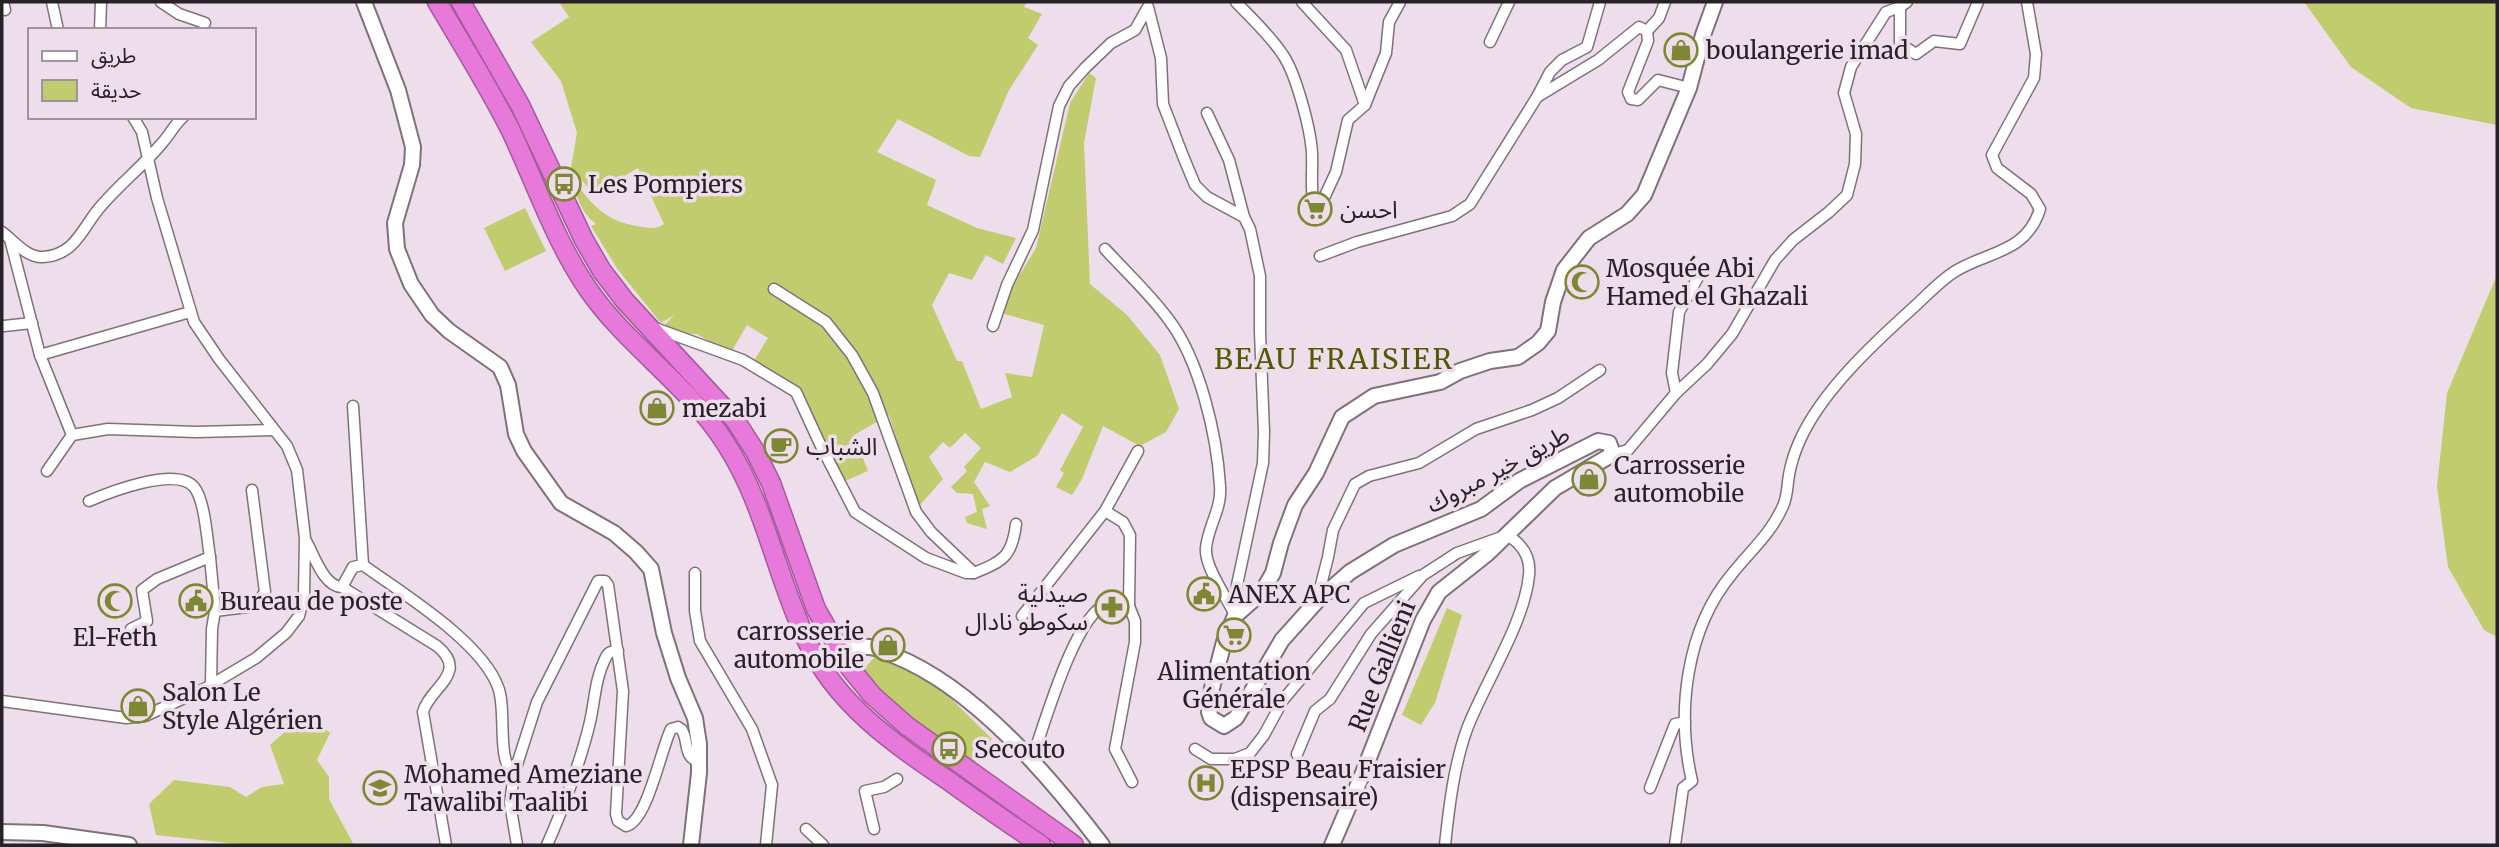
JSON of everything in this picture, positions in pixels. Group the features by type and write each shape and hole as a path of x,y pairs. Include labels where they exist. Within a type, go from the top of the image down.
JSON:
{"highway":[{"path":"437,2 502,114 550,219 582,279 616,323 692,401 732,453 755,497 793,609 821,667 849,703 868,721 916,758 1041,845"},
{"path":"461,2 520,105 593,256 619,294 730,414 755,450 771,483 810,596 838,651 872,695 906,726 1074,845"}],"street":[{"path":"52,2 58,28"},
{"path":"100,28 101,2"},
{"path":"161,2 179,14 205,23"},
{"path":"365,2 398,90 413,147 412,165 395,223 397,248 411,284 432,315 449,331 500,367 508,384 516,434 523,451 561,503 614,533 651,569 664,633 678,678 695,718 699,744 691,845"},
{"path":"1236,2 1285,57 1295,82 1312,151 1313,198 1317,213 1336,172 1348,120 1365,105 1386,53 1389,22 1400,2"},
{"path":"1302,2 1346,50 1365,105"},
{"path":"1490,43 1509,2"},
{"path":"1320,256 1357,242 1452,216 1470,204 1537,97 1549,72 1562,60 1587,47 1600,2"},
{"path":"1537,97 1659,18 1665,2"},
{"name":"طريق خير مبروك","path":"1613,454 1609,443 1601,440 1566,455 1519,481 1481,509 1394,545 1350,572 1317,601 1282,640 1236,718 1224,726 1211,718 1209,712 1212,688 1235,616 1262,592 1273,573 1294,505 1316,473 1342,417 1374,396 1440,382 1460,370 1490,361 1518,357 1538,344 1548,331 1553,302 1564,270 1589,238 1627,214 1644,195 1689,88 1715,2"},
{"path":"1904,4 1900,44 1916,54 1934,40 1960,44 1978,2"},
{"path":"1675,845 1683,788 1692,781 1687,762 1685,722 1690,665 1700,628 1713,599 1767,536 1784,504 1790,468 1809,421 1849,372 1913,308 1954,272 2010,248 2035,226 2040,209 2031,194 1997,168 1992,155 2034,78 2036,54 2027,2"},
{"name":"Rue Gallieni","path":"1332,845 1430,605 1451,580 1507,535 1555,488 1613,454 1628,450 1676,393 1707,364 1732,334 1775,260 1793,240 1847,195 1855,164 1856,134 1844,93 1851,67 1886,12 1904,4"},
{"path":"993,326 1007,285 1033,230 1059,106 1069,86 1084,68 1111,43 1135,30 1146,7 1151,15 1161,58 1163,104 1195,185 1207,197 1244,217"},
{"path":"1643,29 1648,41 1628,92 1631,99 1638,100 1658,80 1689,88"},
{"path":"1207,113 1229,160 1244,217 1250,229 1260,276 1263,463 1237,585 1235,616"},
{"path":"2,701 127,718 145,716 211,684 274,644 286,634 299,616 304,596 305,538 297,470 288,446 219,359 190,312 157,198 142,132 134,119"},
{"path":"6,235 25,251 41,257 62,252 80,239 100,207 165,141 181,119"},
{"path":"6,235 40,355 72,435"},
{"path":"1105,249 1170,321 1189,354 1203,389 1221,488 1219,508 1205,549 1209,568 1235,616"},
{"path":"1676,393 1672,373 1679,312 1702,270"},
{"path":"774,289 826,322 852,355 873,393 916,512 931,532 974,573"},
{"path":"40,355 190,312"},
{"path":"4,326 32,323"},
{"path":"648,326 743,360 796,392 855,512 926,558 966,573 974,573 1005,558 1013,543 1016,524"},
{"path":"1317,601 1333,530 1355,484 1369,476 1419,463 1476,429 1558,398 1601,370"},
{"path":"353,405 363,565"},
{"path":"47,471 72,435 108,429 196,432 274,430"},
{"path":"1022,616 1105,511 1138,452"},
{"path":"89,501 112,491 163,479 183,480 193,486 199,497 210,557 215,611 211,684"},
{"path":"215,611 255,606 265,592 252,490"},
{"path":"1105,511 1123,522 1130,535 1129,606 1135,621 1135,642 1115,749 1132,782"},
{"path":"1195,749 1211,759 1235,760 1250,753 1264,735 1283,700 1364,603 1423,575 1457,553 1507,535 1519,542 1525,553 1529,574 1522,607 1466,731 1449,804 1446,845"},
{"path":"305,538 333,586 342,587 437,646 448,660 447,678 425,704 422,717 446,845"},
{"path":"131,629 147,621 142,590 157,579 210,557"},
{"path":"342,587 353,567 363,565 438,620 477,655 490,670 499,687 503,706 505,762 514,774"},
{"path":"695,573 695,611 700,641 752,729 772,785 766,845"},
{"path":"1297,754 1315,710 1330,699 1371,634 1423,575"},
{"path":"517,845 510,803 514,774 537,702 595,584 600,580 608,585 623,691 616,814 618,821 626,826 636,821 649,794 671,729 678,727 682,730 687,753 699,762"},
{"path":"1032,759 1075,642 1087,620 1098,609 1110,603 1129,606"},
{"path":"838,651 860,646 878,648 910,661 947,685 1032,759 1102,845"},
{"path":"547,845 590,722 596,680 606,656 618,650"},
{"path":"1650,788 1675,724 1685,722"},
{"path":"874,829 865,791 884,787 897,779"},
{"path":"806,830 823,845"},
{"path":"2,832 57,834 129,845"}],"green space":[{"path":"559,2 1027,2 1024,7 1042,14 1028,38 1038,45 1009,90 980,157 969,156 898,119 877,152 936,180 927,205 977,228 1016,238 1003,264 986,255 972,280 949,273 932,305 957,361 962,361 981,409 1012,397 1005,373 1032,377 1044,325 1001,313 1008,294 1036,248 1070,103 1089,73 1096,78 1084,143 1090,284 1127,315 1160,355 1179,409 1166,432 1140,446 1103,426 1082,479 1072,495 1056,487 1064,473 1060,470 1083,427 1062,413 1037,456 1010,472 985,462 974,482 990,506 982,509 987,529 967,523 965,517 977,512 973,494 957,493 951,487 967,471 964,467 981,448 965,433 950,448 943,442 929,457 943,479 920,505 909,481 889,415 854,435 868,471 845,481 790,389 753,362 768,338 747,325 730,354 697,334 670,333 663,327 674,315 661,323 618,270 591,226 596,224 581,205 573,182 575,181 601,211 617,221 648,228 664,224 638,168 593,194 571,167 577,133 561,81 531,42 569,17"},
{"path":"2304,2 2497,2 2497,125 2411,108 2351,67"},
{"path":"525,208 546,251 505,271 484,228"},
{"path":"2497,275 2497,637 2484,630 2448,567 2437,486 2447,393"},
{"path":"1447,608 1462,615 1435,703 1421,725 1402,715"},
{"path":"878,653 936,684 992,739 974,763 890,701 862,671"},
{"path":"306,713 330,733 317,760 329,777 329,799 354,845 247,845 156,835 149,804 174,780 230,787 246,797 262,787 284,784 270,745"}],"place":[{"name":"boulangerie imad","path":"1681,50"},
{"name":"Les Pompiers","path":"564,184"},
{"name":"احسن","path":"1315,209"},
{"name":"Mosquée Abi Hamed el Ghazali","path":"1582,282"},
{"name":"mezabi","path":"657,408"},
{"name":"الشباب","path":"781,446"},
{"name":"Carrosserie automobile","path":"1589,479"},
{"name":"ANEX APC","path":"1204,594"},
{"name":"El-Feth","path":"115,601"},
{"name":"Bureau de poste","path":"196,601"},
{"name":"صيدلية سكوطو نادال","path":"1112,607"},
{"name":"Alimentation Générale","path":"1234,635"},
{"name":"carrosserie automobile","path":"888,645"},
{"name":"Salon Le Style Algérien","path":"138,706"},
{"name":"Secouto","path":"949,749"},
{"name":"EPSP Beau Fraisier (dispensaire)","path":"1206,783"},
{"name":"Mohamed Ameziane Tawalibi Taalibi","path":"380,788"}],"district":[{"name":"BEAU FRAISIER","path":"1334,359"}]}
